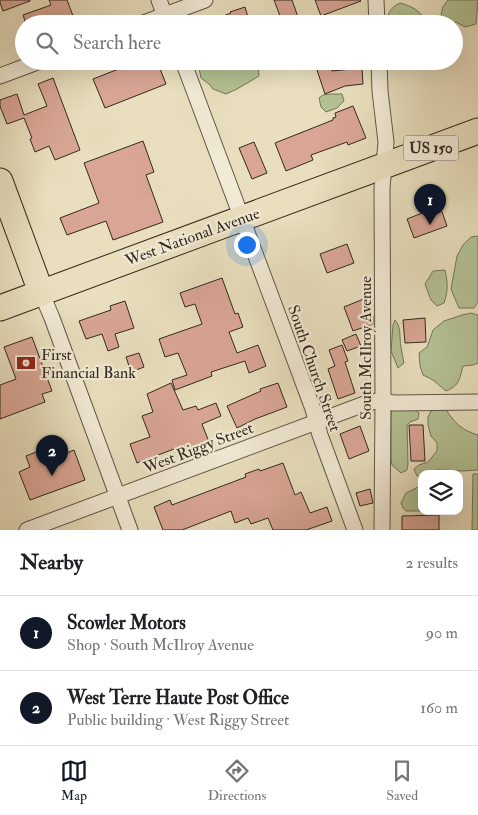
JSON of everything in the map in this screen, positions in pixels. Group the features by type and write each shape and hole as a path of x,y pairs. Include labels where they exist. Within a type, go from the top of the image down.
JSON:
{"main road":[{"name":"US 150","path":"384,166 478,131"},
{"name":"West National Avenue","path":"0,308 384,166"},
{"path":"0,181 41,292"}],"street":[{"path":"159,0 165,15"},
{"path":"174,15 205,0"},
{"path":"376,0 377,15"},
{"path":"0,76 16,70"},
{"name":"South Church Street","path":"186,70 310,401 355,530"},
{"name":"South McIlroy Avenue","path":"379,70 386,142 382,188 382,530"},
{"path":"41,292 130,530"},
{"name":"West Riggy Street","path":"26,530 377,400 395,403 478,402"}],"green space":[{"path":"448,0 478,0 476,24 465,27 463,26 463,15 441,15 443,7"},
{"path":"400,3 412,8 421,15 389,15 394,7"},
{"path":"199,70 258,70 259,76 226,94 213,89 201,78"},
{"path":"342,94 344,101 337,108 326,112 321,107 319,98 323,95"},
{"path":"478,236 478,302 474,308 459,308 451,289 457,256 463,245 471,237"},
{"path":"445,270 446,295 444,303 437,306 431,300 425,284 433,271"},
{"path":"471,313 478,315 478,363 463,366 460,378 456,384 446,391 433,380 423,375 419,353 427,347 433,330 444,321"},
{"path":"395,320 399,330 404,363 398,368 391,351"},
{"path":"412,408 419,413 418,419 407,425 408,464 407,470 401,473 392,465 391,459 391,411"},
{"path":"446,409 459,425 478,435 478,470 418,470 417,476 414,469 428,462 437,451 437,443 431,436 428,425 428,417 431,411"},
{"path":"473,474 478,474 478,530 472,530"},
{"path":"418,487 418,511 406,511 403,508 401,503 406,493"}],"building":[{"path":"0,0 30,0 30,1 3,11"},
{"path":"49,0 67,0 73,15 23,15 51,5"},
{"path":"274,0 292,0 297,15 280,15"},
{"path":"315,0 361,1 324,15 321,15"},
{"path":"245,7 247,15 226,15"},
{"path":"116,70 161,70 166,84 105,108 93,79"},
{"path":"317,70 362,70 363,84 345,86 325,94"},
{"path":"53,78 80,150 55,160 49,146 35,152 24,118 7,124 0,106 0,100 17,94 24,115 47,106 38,84"},
{"path":"353,106 366,138 348,145 347,142 311,155 313,160 286,171 275,143 333,120 336,117 335,113"},
{"path":"143,141 154,172 146,175 163,222 113,240 106,221 67,235 60,218 99,203 84,163"},
{"path":"254,142 267,173 252,179 239,148"},
{"path":"440,206 447,226 414,238 407,219"},
{"path":"347,244 354,263 327,273 320,254"},
{"path":"222,278 235,314 238,313 243,327 229,332 237,353 258,345 266,366 249,373 245,361 211,372 212,376 175,390 172,380 187,375 178,353 165,357 159,339 202,324 195,304 185,307 180,293"},
{"path":"366,298 373,316 373,324 353,331 344,307"},
{"path":"125,301 134,328 115,334 119,347 108,351 102,334 86,339 79,321 111,310 110,306"},
{"path":"425,318 426,342 405,343 403,320"},
{"path":"356,334 361,346 347,351 342,340"},
{"name":"First Financial Bank","path":"32,337 52,391 42,394 45,402 0,419 0,385 16,379 4,347"},
{"path":"342,345 348,361 345,362 355,393 338,399 328,369 335,366 329,350"},
{"path":"139,353 144,367 131,372 126,357"},
{"path":"171,383 183,410 196,406 198,410 216,403 221,416 202,424 209,442 184,451 182,446 137,463 130,444 150,437 142,416 153,412 147,394"},
{"path":"278,383 287,407 237,428 227,406 261,391 260,389"},
{"path":"409,425 423,425 425,461 411,461"},
{"path":"360,426 369,451 349,459 340,434"},
{"path":"74,450 85,480 30,500 19,472 30,467 26,456 39,451 43,462"},
{"path":"283,463 295,495 301,492 310,513 327,507 332,521 306,530 273,530 268,518 251,524 248,518 235,523 231,511 182,530 163,530 154,507 170,500 172,505 246,477 245,474"},
{"path":"370,489 373,503 360,506 356,493"},
{"path":"439,515 439,530 402,530 402,516"}],"place":[{"name":"Scowler Motors","path":"430,225"},
{"name":"First Financial Bank","path":"26,363"},
{"name":"West Terre Haute Post Office","path":"52,476"}]}
